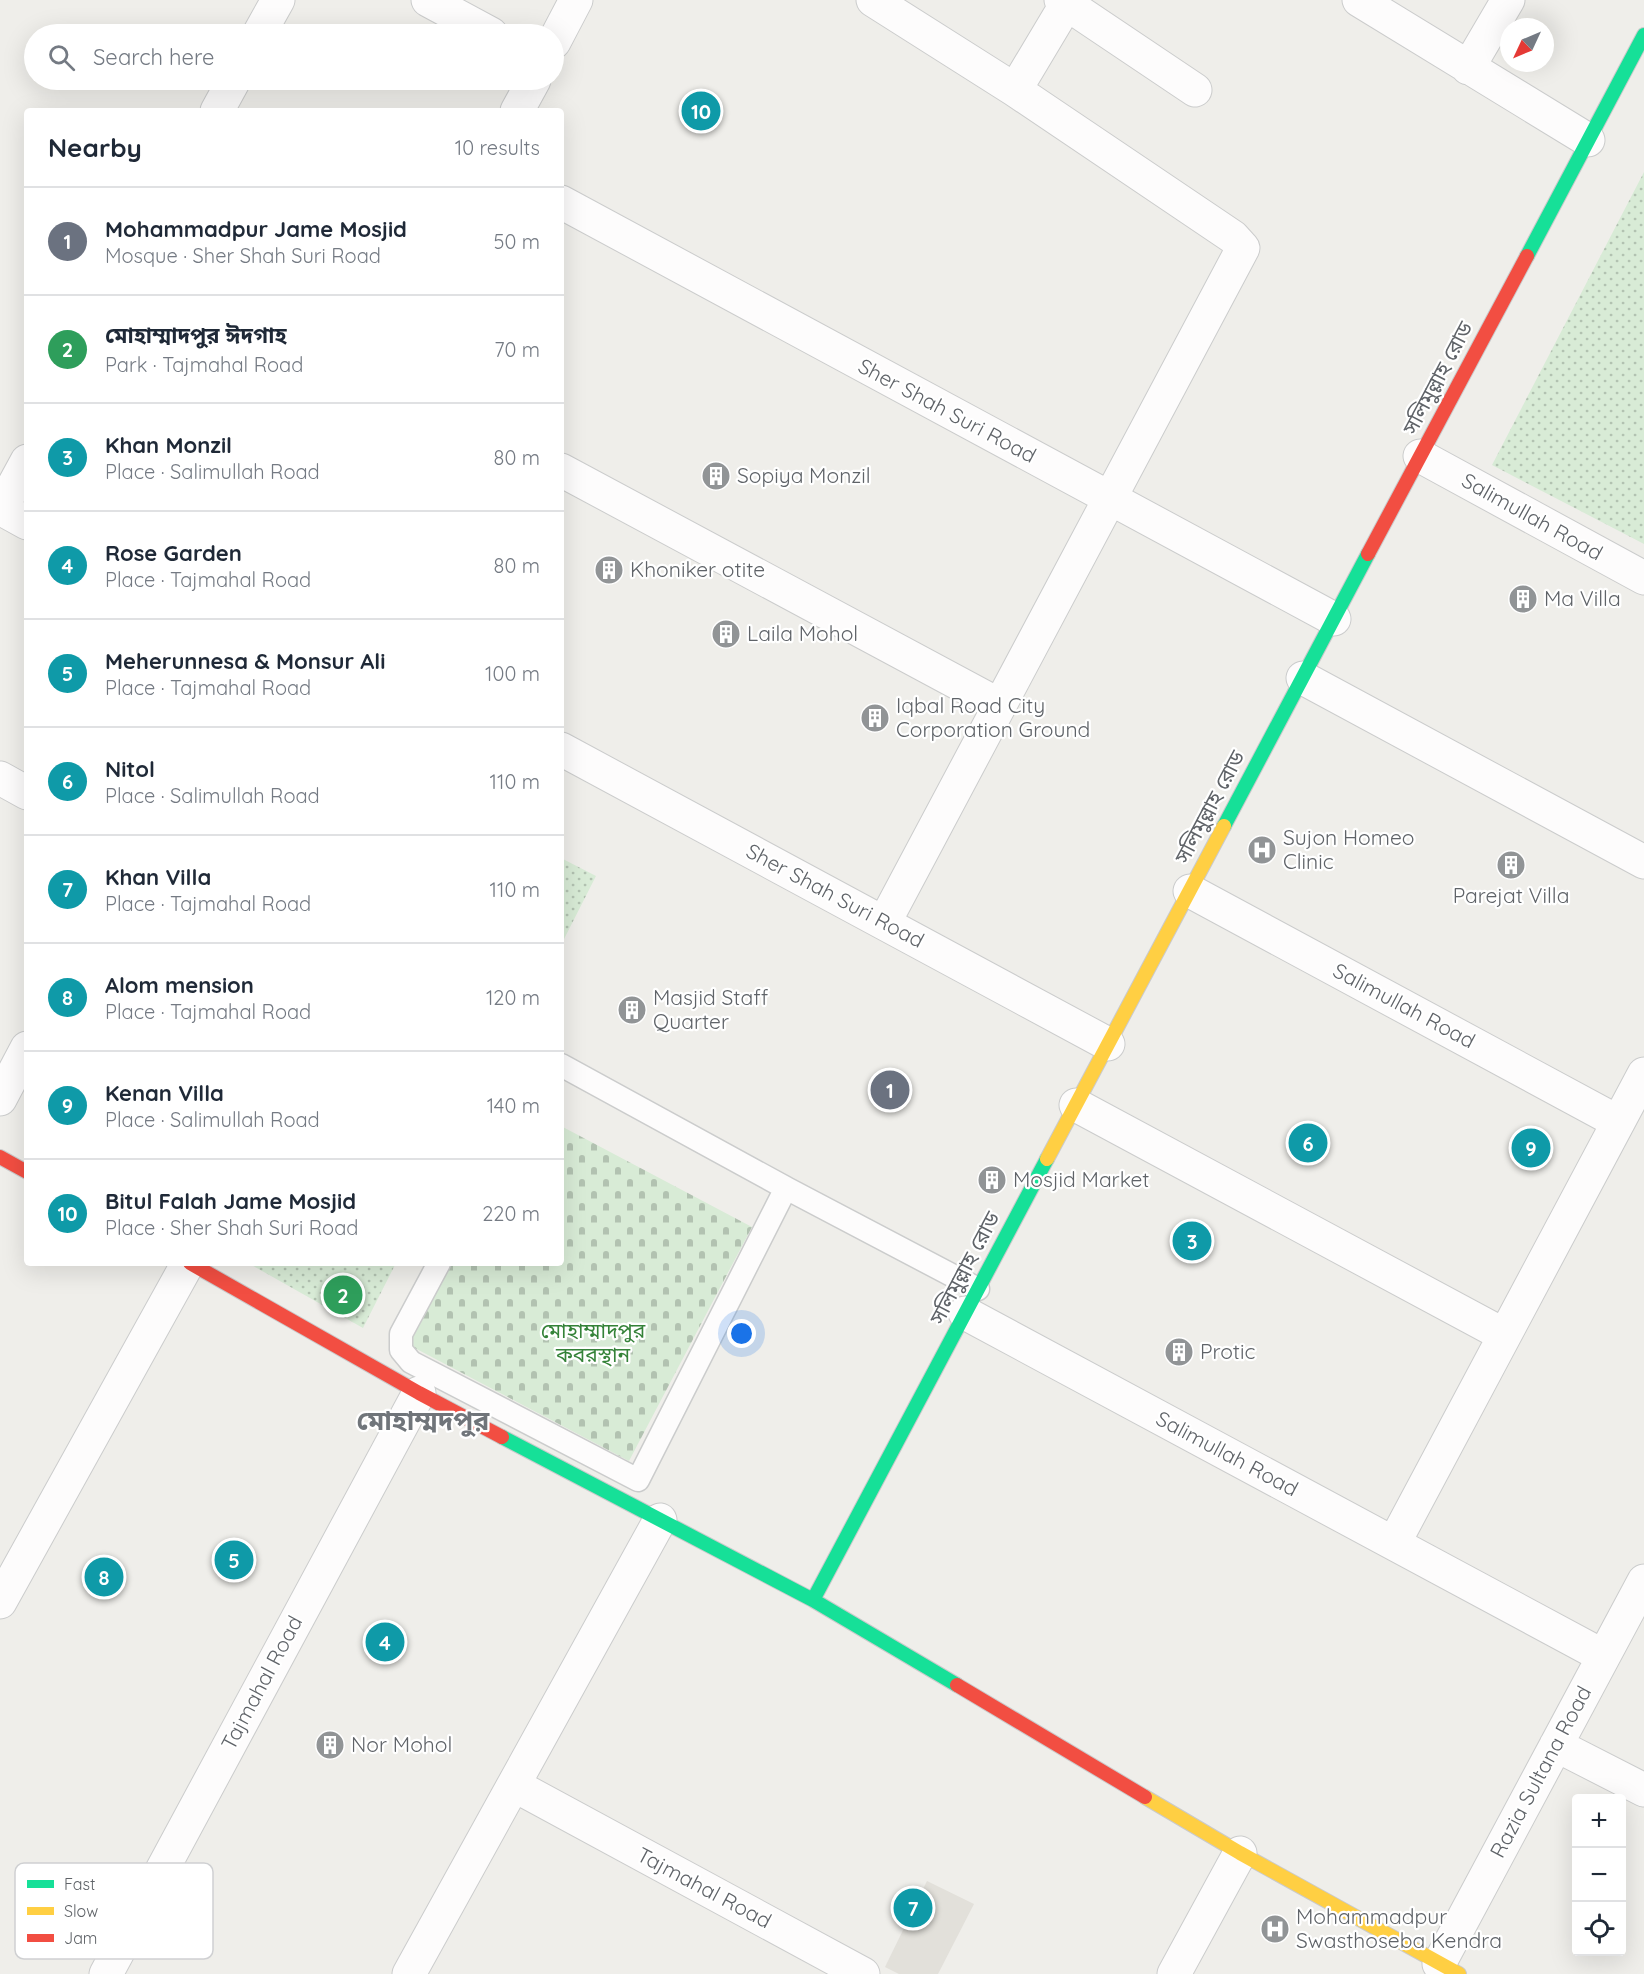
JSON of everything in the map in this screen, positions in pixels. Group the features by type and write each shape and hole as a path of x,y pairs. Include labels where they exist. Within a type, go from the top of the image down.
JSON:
{"street":[{"path":"265,24 278,0"},
{"path":"428,0 472,24"},
{"path":"563,24 576,0"},
{"path":"873,0 1015,90 1233,237 1243,248 884,922"},
{"path":"1359,0 1588,140"},
{"path":"1468,68 1508,0"},
{"path":"1015,90 1064,2 1195,90"},
{"name":"সলিমুল্লাহ রোড","path":"813,1600 1644,35"},
{"path":"219,108 229,90"},
{"path":"519,108 529,90"},
{"name":"Sher Shah Suri Road","path":"564,204 1334,619"},
{"name":"Salimullah Road","path":"1420,456 1644,578"},
{"path":"9,513 24,470"},
{"path":"564,472 999,705"},
{"path":"1303,678 1644,862"},
{"name":"Sher Shah Suri Road","path":"564,751 1108,1044"},
{"path":"0,778 24,791"},
{"name":"Salimullah Road","path":"1190,891 1618,1122"},
{"path":"0,1099 24,1054"},
{"path":"1394,1543 1644,1074"},
{"path":"1076,1105 1504,1335"},
{"path":"0,1156 24,1170"},
{"path":"0,1602 187,1266"},
{"path":"194,1266 419,1393 813,1600 1240,1853 1449,1969"},
{"name":"Salimullah Road","path":"972,1301 1394,1543 1603,1656"},
{"name":"Tajmahal Road","path":"166,1863 419,1393"},
{"path":"409,1974 660,1520"},
{"name":"Razia Sultana Road","path":"1449,1969 1556,1745 1644,1581"},
{"path":"1556,1745 1644,1790"},
{"name":"Tajmahal Road","path":"514,1785 863,1974"},
{"path":"1174,1974 1240,1853"},
{"name":"Tajmahal Road","path":"106,1974 114,1959"}],"lane":[{"path":"564,1067 786,1188 972,1301"},
{"path":"437,1266 401,1334 401,1350 411,1362 638,1480 786,1188"}],"shaded area":[{"path":"927,1881 974,1904 938,1974 899,1974 885,1967"}],"green space":[{"path":"1644,172 1644,544 1492,465"},
{"path":"564,860 596,876 564,939"},
{"name":"মোহাম্মাদপুর কবরস্থান","path":"564,1128 752,1227 629,1461 409,1345 450,1266 564,1266"},
{"path":"253,1266 394,1266 363,1328"}],"traffic: fast":[{"path":"1527,256 1644,35"},
{"path":"1224,826 1368,554"},
{"path":"813,1600 1047,1159"},
{"path":"502,1437 813,1600 957,1685"}],"traffic: slow":[{"path":"1047,1159 1224,826"},
{"path":"1145,1797 1240,1853 1459,1974"}],"traffic: jam":[{"path":"1368,554 1527,256"},
{"path":"0,1157 24,1170"},
{"path":"195,1266 419,1393 502,1437"},
{"path":"957,1685 1145,1797"}],"place":[{"name":"Bitul Falah Jame Mosjid","path":"701,111"},
{"name":"Sopiya Monzil","path":"716,476"},
{"name":"Khoniker otite","path":"609,570"},
{"name":"Ma Villa","path":"1523,599"},
{"name":"Laila Mohol","path":"726,634"},
{"name":"Iqbal Road City Corporation Ground","path":"875,718"},
{"name":"Sujon Homeo Clinic","path":"1262,850"},
{"name":"Parejat Villa","path":"1511,865"},
{"name":"Masjid Staff Quarter","path":"632,1010"},
{"name":"Mohammadpur Jame Mosjid","path":"890,1090"},
{"name":"Nitol","path":"1308,1143"},
{"name":"Kenan Villa","path":"1531,1148"},
{"name":"Mosjid Market","path":"992,1180"},
{"name":"Khan Monzil","path":"1192,1241"},
{"name":"মোহাম্মাদপুর ঈদগাহ","path":"343,1295"},
{"name":"Protic","path":"1179,1352"},
{"name":"Meherunnesa & Monsur Ali","path":"234,1560"},
{"name":"Alom mension","path":"104,1577"},
{"name":"Rose Garden","path":"385,1642"},
{"name":"Nor Mohol","path":"330,1745"},
{"name":"Khan Villa","path":"913,1908"},
{"name":"Mohammadpur Swasthoseba Kendra","path":"1275,1929"}],"district":[{"name":"মোহাম্মদপুর","path":"423,1421"}]}
